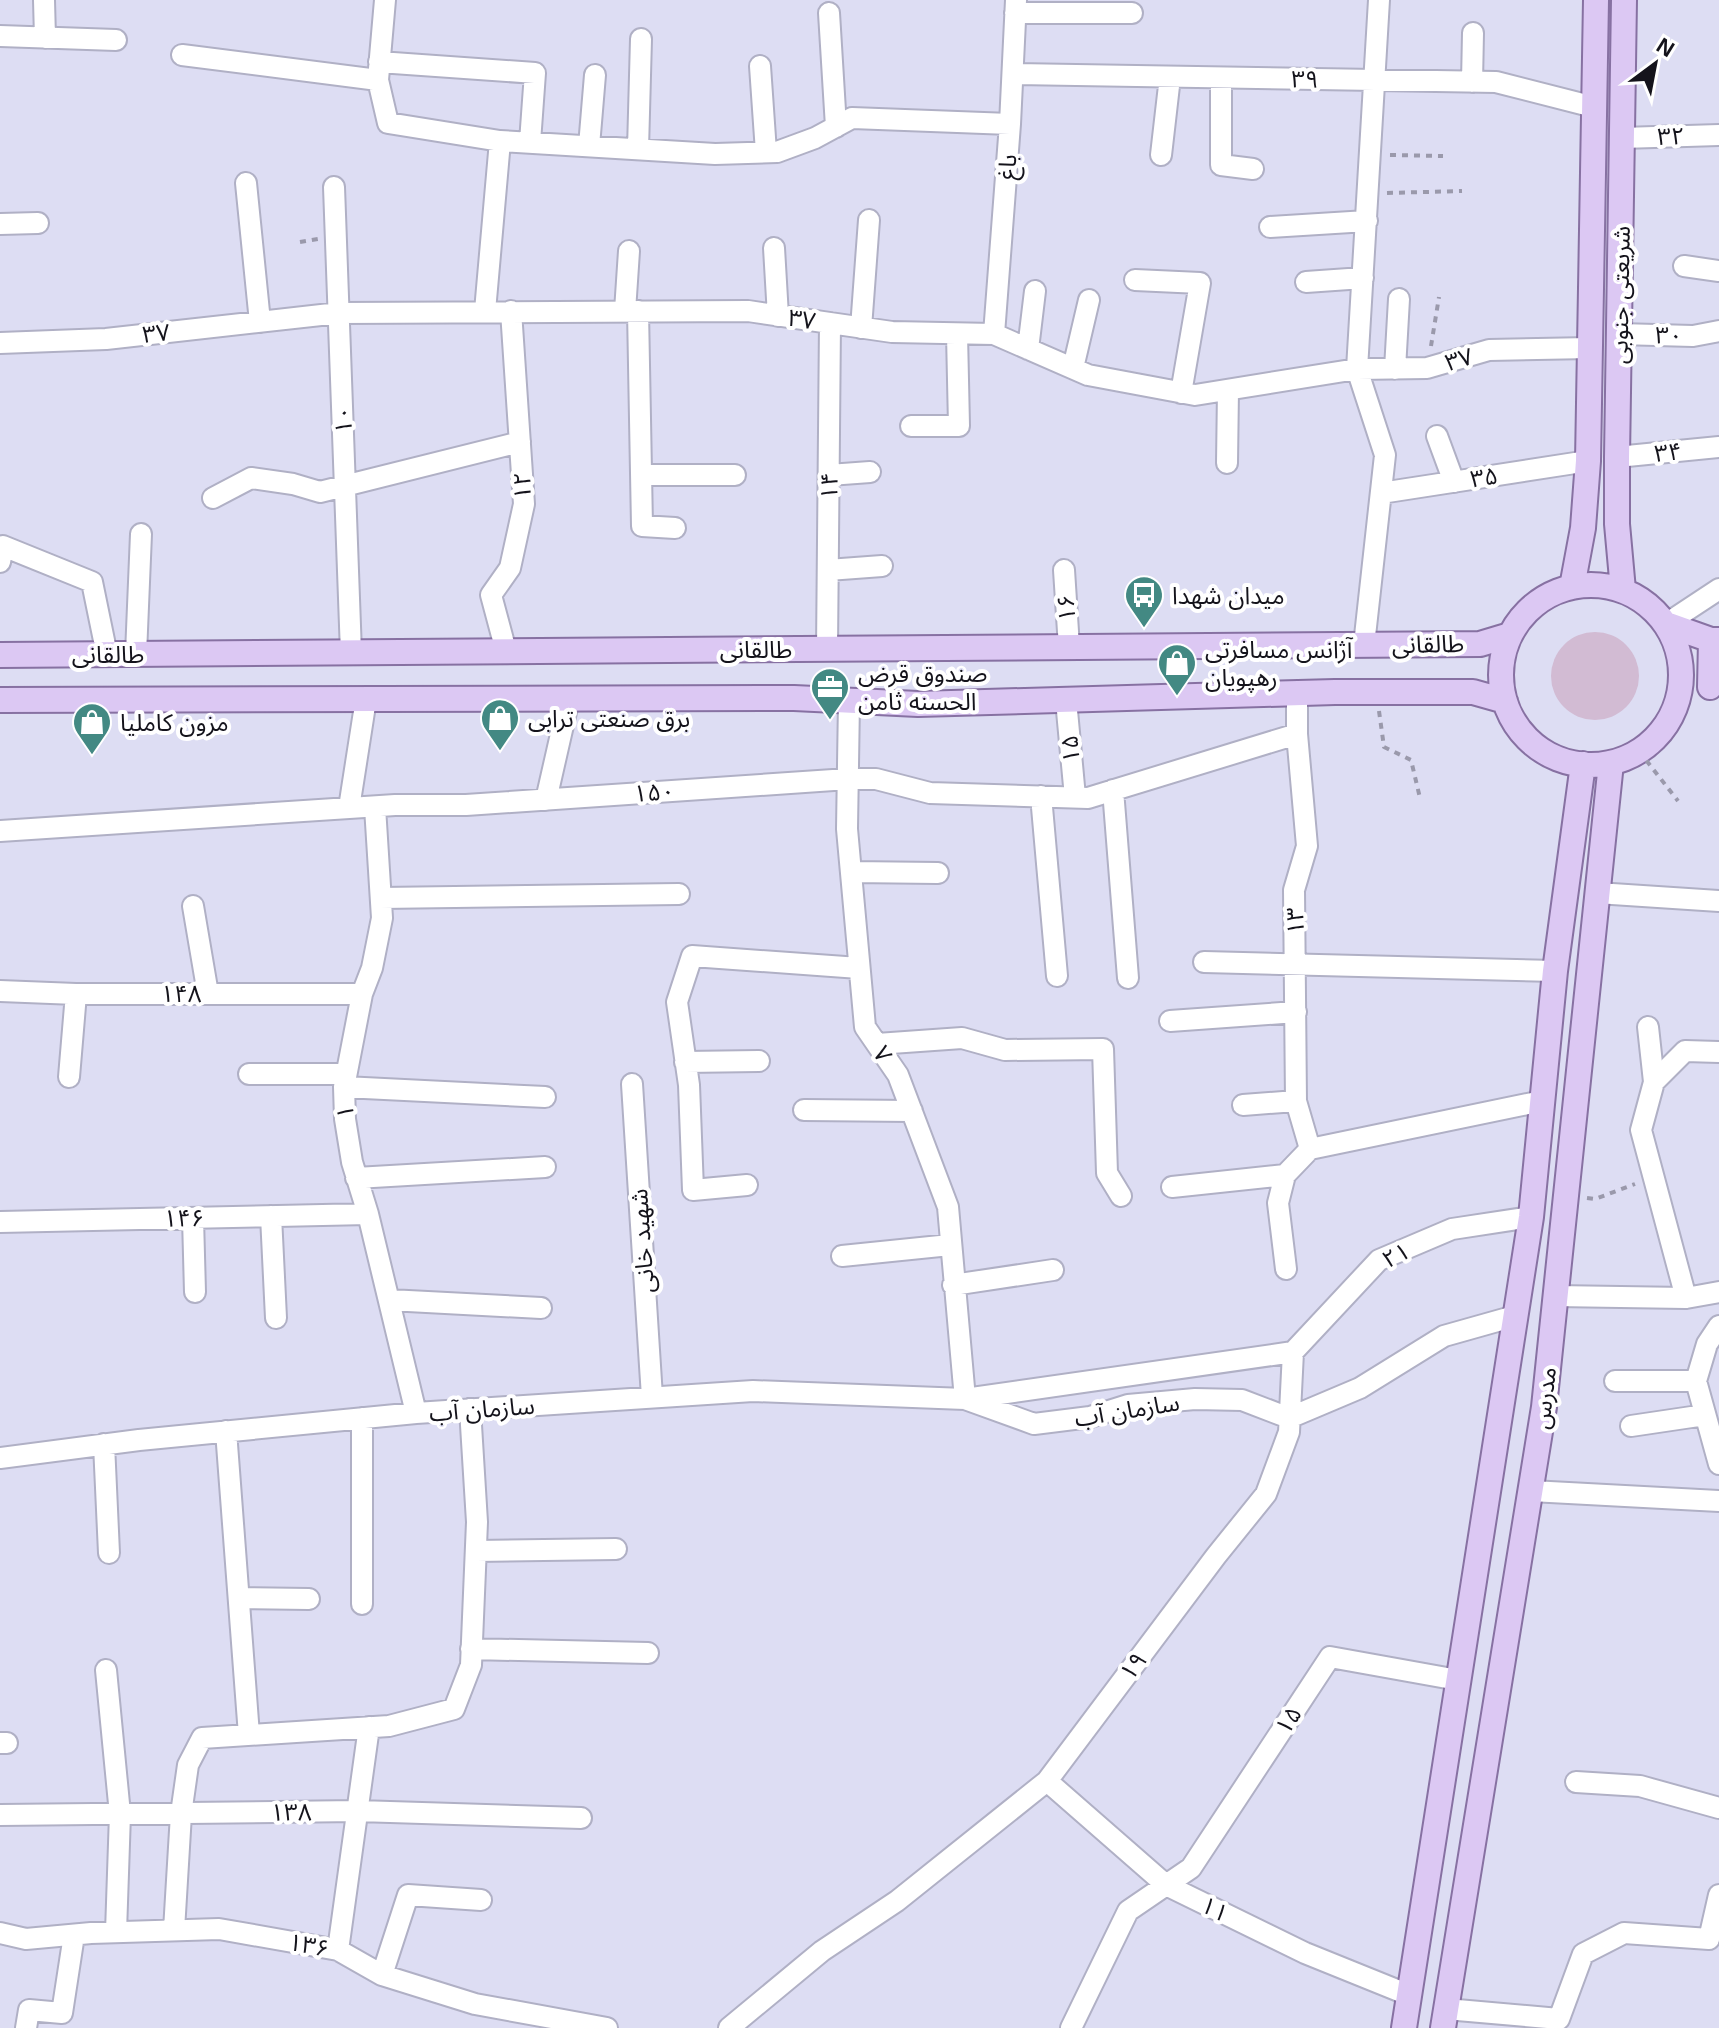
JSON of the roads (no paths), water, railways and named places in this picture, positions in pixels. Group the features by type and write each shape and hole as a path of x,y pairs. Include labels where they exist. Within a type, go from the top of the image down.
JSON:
{"main road":[{"name":"شریعتی جنوبی","path":"1572,587 1583,528 1588,461 1596,0"},
{"name":"شریعتی جنوبی","path":"1623,590 1617,524 1617,457 1624,0"},
{"path":"1598,585 1623,590 1647,604 1666,624 1676,643 1681,665 1681,688 1674,712 1659,734 1639,751 1611,763 1583,764 1557,758 1535,744 1517,725 1505,701 1501,679 1503,656 1510,635 1526,613 1547,596 1572,587 1598,585"},
{"path":"1666,624 1715,640 1715,687 1681,688"},
{"name":"طالقانی","path":"0,655 1480,644 1510,635"},
{"name":"طالقانی","path":"0,700 794,698 918,704 1297,693 1473,692 1505,701"},
{"name":"مدرس","path":"1445,2019 1544,1407 1611,763"},
{"name":"مدرس","path":"1404,2028 1531,1217 1555,971 1583,764"},
{"path":"1429,1865 1470,1865"}],"street":[{"path":"44,0 45,38"},
{"path":"385,0 379,71 388,123 500,141 715,154 777,152 852,118 1010,124"},
{"path":"1364,645 1385,455 1357,369 1379,0"},
{"path":"1016,7 1132,13"},
{"name":"باغ","path":"994,334 1016,7"},
{"path":"829,13 836,127"},
{"path":"1472,82 1473,33"},
{"path":"0,36 116,40"},
{"path":"638,149 641,39"},
{"path":"182,55 379,71 535,73 530,142"},
{"path":"760,66 766,152"},
{"name":"۳۹","path":"1013,74 1496,82 1594,107"},
{"path":"589,146 595,75"},
{"path":"1161,155 1170,77"},
{"path":"1221,78 1221,165 1253,169"},
{"name":"۳۲","path":"1622,138 1719,135"},
{"path":"485,311 500,141"},
{"path":"246,183 260,322"},
{"name":"۱۰","path":"334,187 351,653"},
{"path":"861,328 869,220"},
{"path":"1270,227 1367,221"},
{"path":"0,224 38,223"},
{"path":"774,248 778,316"},
{"path":"629,251 642,526 675,528"},
{"path":"1684,266 1719,271"},
{"path":"1306,282 1363,278"},
{"path":"1135,280 1200,283 1181,393"},
{"path":"1028,349 1035,291"},
{"path":"1395,369 1399,299"},
{"path":"1073,368 1089,300"},
{"name":"۱۲","path":"506,651 491,595 510,568 524,504 511,311"},
{"name":"۳۷","path":"0,343 106,339 339,313 748,311 892,332 994,334 1088,375 1195,395 1357,369 1427,368 1489,350 1590,348"},
{"name":"۱۴","path":"827,649 830,323"},
{"name":"۳۰","path":"1619,334 1693,336 1719,331"},
{"path":"911,426 959,426 957,334"},
{"path":"1227,463 1228,390"},
{"path":"1437,436 1454,482"},
{"path":"213,498 251,478 293,484 320,492 520,442"},
{"name":"۳۴","path":"1617,457 1719,447"},
{"name":"۳۵","path":"1381,493 1588,461"},
{"path":"829,475 870,472"},
{"path":"641,475 735,475"},
{"path":"136,654 141,534"},
{"path":"0,562 3,546 92,582 107,655"},
{"path":"828,570 882,566"},
{"name":"۱۶","path":"1064,570 1069,647"},
{"path":"1666,624 1719,589"},
{"name":"۱۳","path":"1297,693 1297,734 1307,846 1294,890 1296,1101 1310,1149"},
{"path":"349,808 366,699"},
{"path":"546,800 569,699"},
{"name":"۱۵","path":"1066,700 1075,797"},
{"name":"۷","path":"849,701 847,829 865,1027 898,1075 948,1207 965,1399"},
{"name":"۱۵۰","path":"0,831 349,808 466,805 848,779 876,779 930,793 1088,798 1297,734"},
{"path":"1113,790 1128,978"},
{"path":"1041,796 1057,976"},
{"name":"۱","path":"375,807 382,918 372,968 362,994 345,1080 347,1134 416,1413"},
{"path":"851,872 938,873"},
{"path":"1597,893 1719,901"},
{"path":"381,898 679,894"},
{"path":"193,906 208,994"},
{"path":"747,1185 693,1190 685,1062 677,1002 692,956 859,968"},
{"path":"1204,962 1555,971"},
{"name":"۱۴۸","path":"0,991 362,994"},
{"path":"69,1077 76,994"},
{"path":"1170,1021 1296,1012"},
{"path":"1648,1027 1654,1082 1641,1130 1686,1298"},
{"path":"877,1044 962,1038 1005,1050 1103,1049 1107,1173 1121,1196"},
{"path":"1654,1082 1685,1051 1719,1052"},
{"path":"685,1062 759,1061"},
{"path":"249,1074 545,1097"},
{"name":"شهید خانی","path":"632,1084 652,1397"},
{"path":"1243,1105 1296,1101"},
{"path":"1286,1269 1278,1203 1285,1175 1310,1149 1542,1101"},
{"path":"804,1110 912,1111"},
{"path":"356,1178 545,1167"},
{"path":"1172,1187 1285,1175"},
{"name":"۱۴۶","path":"0,1222 368,1214"},
{"path":"271,1216 276,1318"},
{"name":"۲۱","path":"1293,1352 1379,1260 1452,1229 1531,1217"},
{"path":"193,1218 195,1292"},
{"path":"842,1256 950,1245"},
{"path":"953,1285 1053,1270"},
{"path":"1555,1296 1686,1298 1719,1292"},
{"path":"389,1300 541,1308"},
{"path":"1289,1418 1360,1388 1444,1336 1515,1316"},
{"path":"1719,1326 1707,1344 1696,1381 1719,1464"},
{"name":"سازمان آب","path":"0,1458 104,1444 362,1418 652,1397 753,1391 965,1399 1293,1352"},
{"name":"۱۹","path":"729,2028 822,1951 897,1901 1047,1781 1266,1494 1289,1432 1293,1352"},
{"path":"1615,1381 1696,1381"},
{"name":"سازمان آب","path":"965,1399 1034,1424 1090,1417 1128,1405 1195,1399 1242,1400 1289,1418"},
{"path":"174,1930 181,1814 188,1765 202,1738 389,1726 454,1709 471,1665 477,1522 470,1409"},
{"path":"1631,1426 1705,1415"},
{"path":"362,1418 362,1604"},
{"path":"226,1431 249,1735"},
{"path":"104,1444 109,1553"},
{"path":"1531,1491 1719,1501"},
{"path":"476,1551 616,1549"},
{"path":"239,1598 309,1599"},
{"path":"471,1649 648,1653"},
{"name":"۱۵","path":"1166,1885 1191,1868 1330,1657 1458,1680"},
{"path":"106,1670 120,1814 116,1932"},
{"path":"338,1950 369,1727"},
{"name":"۱۱","path":"1047,1781 1166,1885 1305,1953 1409,1995"},
{"path":"1576,1782 1640,1786 1719,1808"},
{"name":"۱۳۸","path":"0,1815 358,1811 581,1818"},
{"path":"1071,2028 1128,1911 1166,1885"},
{"path":"382,1975 408,1895 481,1900"},
{"path":"1445,2019 1559,2019 1583,1954 1624,1933 1714,1943 1719,1895"},
{"name":"۱۳۶","path":"0,1933 26,1939 219,1929 338,1950 382,1975 475,2004 607,2028"},
{"path":"26,2028 29,2010 62,2013 74,1935"}],"place":[{"name":"میدان شهدا","path":"1144,629"},
{"name":"آژانس مسافرتی رهپویان","path":"1177,697"},
{"name":"صندوق قرض الحسنه ثامن","path":"830,721"},
{"name":"برق صنعتی ترابی","path":"500,752"},
{"name":"مزون کاملیا","path":"92,756"}]}
